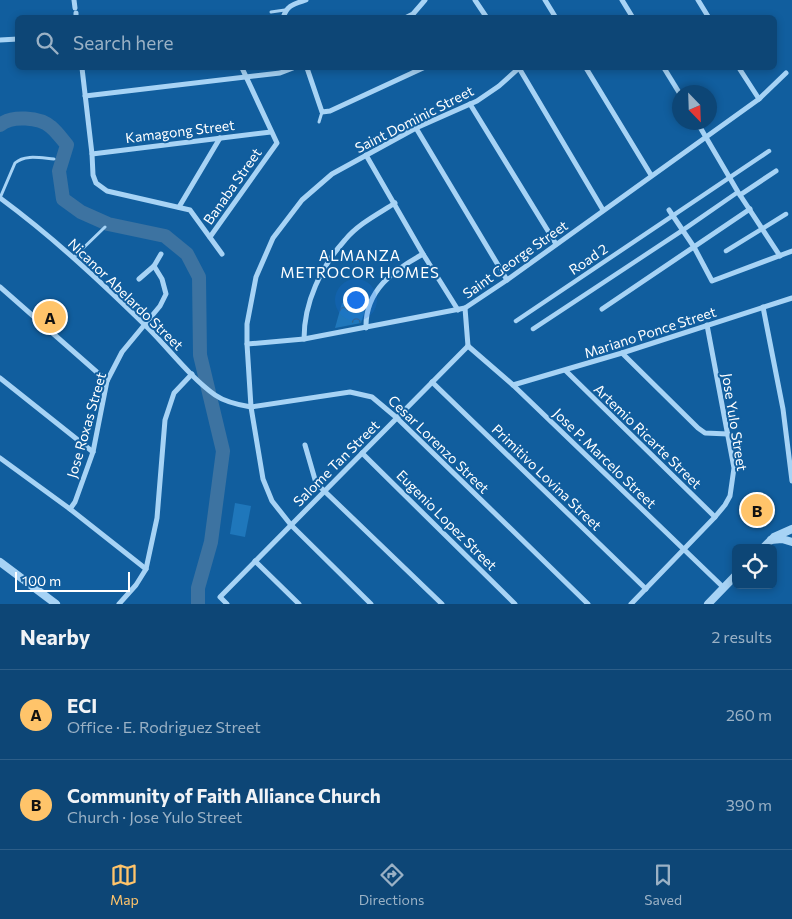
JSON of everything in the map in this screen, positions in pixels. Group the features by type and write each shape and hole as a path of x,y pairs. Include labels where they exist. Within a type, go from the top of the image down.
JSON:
{"street":[{"path":"74,0 76,13"},
{"path":"284,15 285,10 290,6 306,0"},
{"path":"411,15 425,0"},
{"path":"475,0 485,15"},
{"path":"545,0 554,15"},
{"path":"622,0 631,15"},
{"path":"698,0 707,15"},
{"path":"0,40 15,39"},
{"path":"82,70 93,175 96,183 107,191 190,210 222,254"},
{"name":"Banaba Street","path":"210,237 277,143 243,70"},
{"path":"85,96 280,73 288,70"},
{"path":"308,70 322,112 330,111 419,70"},
{"name":"Saint Dominic Street","path":"371,604 291,525 272,501 262,479 251,407 247,344 247,324 256,277 273,238 302,200 332,174 416,128 470,104 500,86 517,70"},
{"path":"520,70 603,210"},
{"path":"587,70 651,175"},
{"path":"665,70 674,85"},
{"path":"741,70 758,99"},
{"name":"Saint George Street","path":"247,344 304,339 465,308 507,280 758,99 786,73"},
{"path":"470,104 556,244"},
{"path":"416,128 507,280"},
{"path":"702,130 739,194 780,256"},
{"name":"Kamagong Street","path":"92,154 271,132"},
{"path":"179,207 220,138"},
{"name":"Road 2","path":"516,321 768,151"},
{"path":"366,155 423,254 458,310"},
{"path":"532,329 776,171"},
{"name":"Nicanor Abelardo Street","path":"0,198 74,258 145,325 206,388 217,396 236,404"},
{"path":"304,339 304,324 310,298 324,268 345,239 365,222 395,203"},
{"path":"602,310 750,209"},
{"path":"669,210 694,247 712,280 792,251"},
{"path":"726,251 786,214"},
{"path":"139,279 154,266 161,254"},
{"path":"366,328 366,317 374,294 398,268 423,254"},
{"name":"Jose Roxas Street","path":"70,509 75,502 93,452 107,381 122,352 160,306 166,294 162,280 154,266"},
{"path":"0,287 107,381"},
{"name":"Mariano Ponce Street","path":"513,385 566,371 792,298"},
{"path":"762,307 783,408 792,481"},
{"path":"465,308 468,346"},
{"name":"Jose Yulo Street","path":"631,604 715,517 725,505 732,484 734,468 707,325"},
{"name":"Salome Tan Street","path":"227,604 220,597 468,346"},
{"name":"Jose P. Marcelo Street","path":"468,346 513,385 724,588"},
{"path":"622,353 698,428 705,433 728,434"},
{"name":"Artemio Ricarte Street","path":"566,371 715,517"},
{"path":"119,604 136,585 146,569 157,518 165,420 174,393 192,374"},
{"path":"0,378 93,452"},
{"name":"Primitivo Lovina Street","path":"432,382 646,589"},
{"name":"Cesar Lorenzo Street","path":"236,404 251,407 350,392 372,397 397,418 588,604"},
{"path":"305,445 316,483 442,604"},
{"name":"Eugenio Lopez Street","path":"362,453 515,604"},
{"path":"0,458 70,509 146,569"},
{"path":"767,544 783,532 792,529"},
{"path":"771,540 782,539 792,542"},
{"path":"255,561 299,604"},
{"path":"0,562 56,604"},
{"path":"708,604 732,580"}],"lane":[{"path":"271,12 285,10"},
{"path":"318,122 322,112"},
{"path":"0,198 15,163 19,159 25,157 54,159"},
{"path":"74,258 105,228"}],"green space":[{"path":"369,297 361,323 335,328 342,303 360,308"},
{"path":"235,503 251,506 245,537 230,534"}],"waterway":[{"path":"0,125 11,120 26,118 40,121 51,127 67,145 59,171 63,199 81,212 108,224 165,236 187,254 199,277 200,355 223,451 211,542 198,588 198,604"}],"place":[{"name":"ECI","path":"50,317"},
{"name":"Community of Faith Alliance Church","path":"757,510"}],"district":[{"name":"ALMANZA METROCOR HOMES","path":"360,264"}]}
